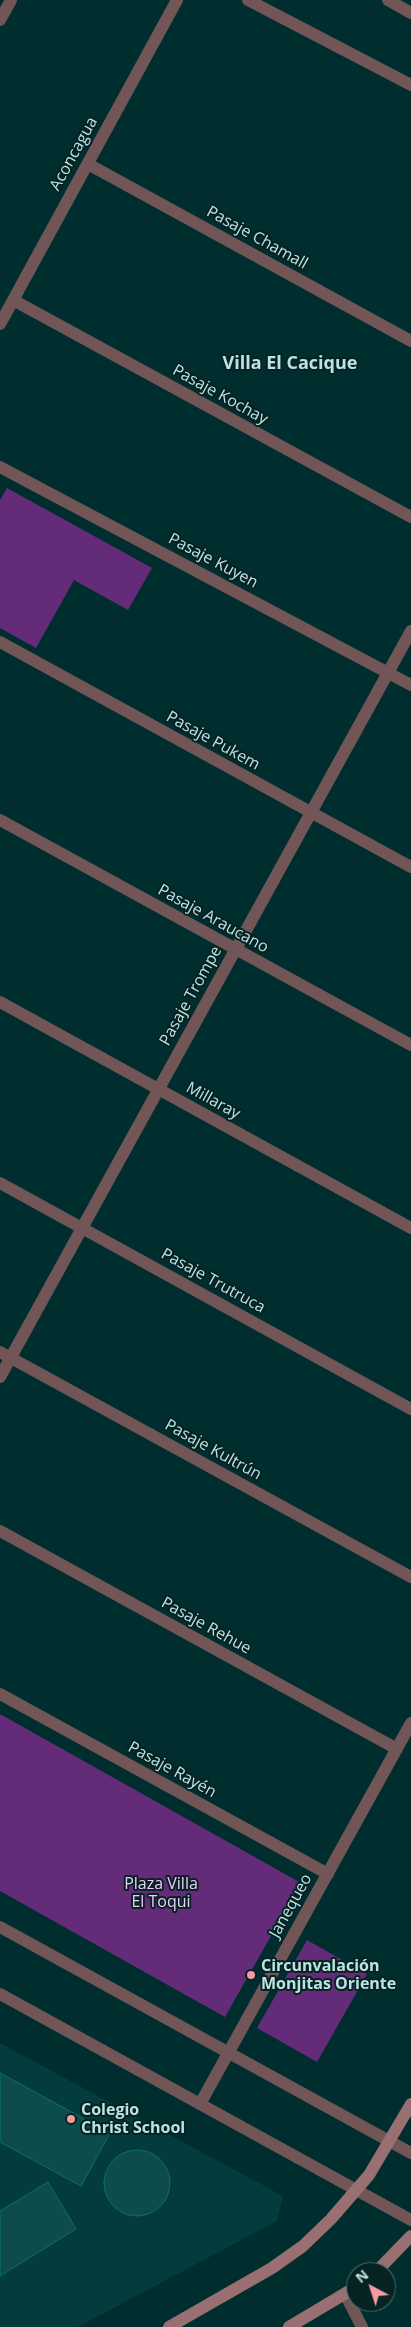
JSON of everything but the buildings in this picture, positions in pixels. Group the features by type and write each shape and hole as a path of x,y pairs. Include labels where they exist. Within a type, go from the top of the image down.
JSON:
{"main road":[{"path":"169,2327 272,2268 303,2246 332,2220 357,2190 390,2141 411,2104"},
{"path":"386,2262 411,2236"},
{"path":"289,2327 345,2294"}],"street":[{"path":"0,20 11,0"},
{"name":"Aconcagua","path":"0,324 177,0"},
{"path":"248,0 411,85"},
{"path":"388,0 411,13"},
{"name":"Pasaje Chamall","path":"88,164 411,342"},
{"name":"Pasaje Kochay","path":"13,300 411,517"},
{"name":"Pasaje Kuyen","path":"0,467 411,685"},
{"name":"Pasaje Trompe","path":"0,1377 5,1355 82,1228 411,631"},
{"name":"Pasaje Pukem","path":"0,642 411,868"},
{"name":"Pasaje Araucano","path":"0,820 411,1046"},
{"name":"Millaray","path":"0,1002 411,1228"},
{"name":"Pasaje Trutruca","path":"0,1183 411,1409"},
{"name":"Pasaje Kultrún","path":"5,1355 411,1577"},
{"name":"Pasaje Rehue","path":"0,1531 397,1749"},
{"name":"Pasaje Rayén","path":"0,1694 328,1874"},
{"name":"Janequeo","path":"200,2104 411,1723"},
{"path":"0,1927 411,2153"},
{"path":"0,1994 411,2220"},
{"path":"345,2294 362,2327"}],"shaded area":[{"name":"Colegio Christ School","path":"0,2043 283,2196 277,2221 78,2327 0,2327"}],"green space":[{"path":"7,488 152,568 128,610 74,580 36,648 0,628 0,500"},
{"name":"Plaza Villa El Toqui","path":"0,1714 301,1883 225,2017 0,1891"},
{"path":"307,1940 367,1974 317,2062 257,2028"}],"place":[{"name":"Circunvalación Monjitas Oriente","path":"251,1975"},
{"name":"Colegio Christ School","path":"71,2119"}],"district":[{"name":"Villa El Cacique","path":"290,364"}]}
